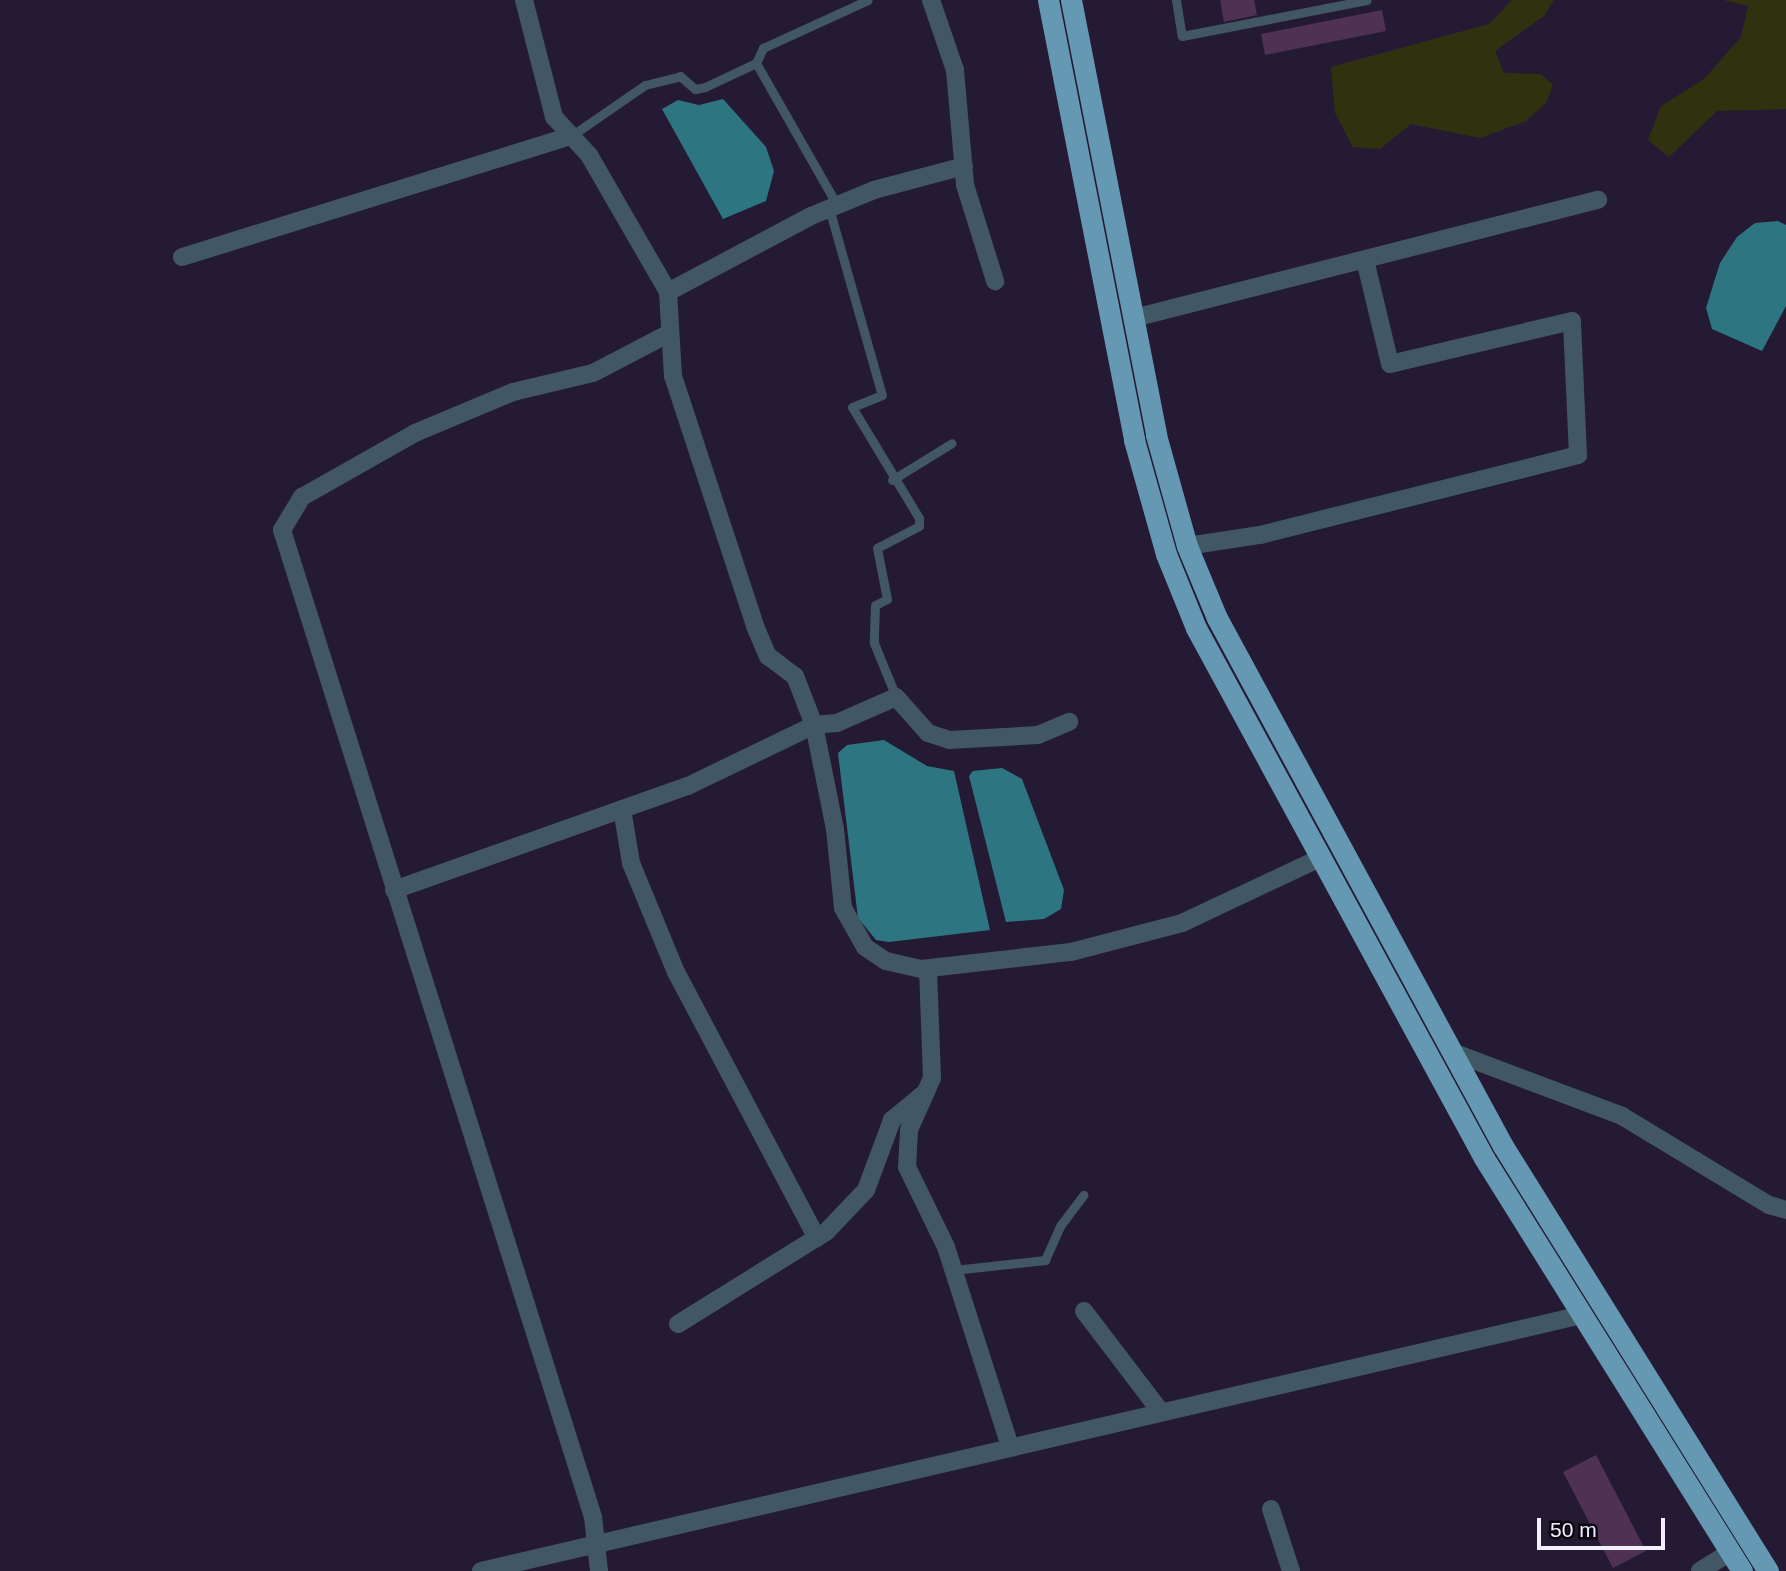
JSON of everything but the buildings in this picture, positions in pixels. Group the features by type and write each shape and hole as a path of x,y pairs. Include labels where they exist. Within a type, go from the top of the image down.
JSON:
{"highway":[{"path":"1048,0 1153,516 1202,639 1484,1158 1742,1571"},
{"path":"1071,0 1156,435 1187,546 1234,652 1503,1146 1768,1571"}],"street":[{"path":"524,0 554,117 589,155 668,292 673,376 755,626 768,656 794,676 814,725 850,928 886,961 928,969 1025,960 1129,938 1182,923 1320,858"},
{"path":"931,0 955,70 965,185 995,281"},
{"path":"182,257 571,136"},
{"path":"668,292 833,207 964,166"},
{"path":"1134,318 1598,200"},
{"path":"1187,546 1260,535 1578,455 1572,321 1390,364 1365,260"},
{"path":"598,1571 593,1517 282,530 287,514 302,498 415,432 513,392 593,373 670,333"},
{"path":"394,890 688,786 814,725 837,723 896,697 928,733 949,740 1038,735 1069,722"},
{"path":"622,809 631,863 676,972 817,1238"},
{"path":"928,969 925,1009 933,1065 929,1090 909,1130 907,1167 954,1270 1010,1446"},
{"path":"1452,1052 1622,1116 1769,1205 1786,1210"},
{"path":"678,1324 817,1238 866,1190 886,1131 900,1110 929,1090"},
{"path":"1084,1311 1161,1412"},
{"path":"481,1571 1582,1315"},
{"path":"1271,1509 1291,1571"},
{"path":"1700,1571 1730,1552"}],"lane":[{"path":"571,136 645,85 680,76 695,89 705,87 756,63 763,48 867,0"},
{"path":"1175,0 1182,36 1367,0"},
{"path":"756,63 833,207 882,395 852,407 919,526 877,548 887,598 875,605 874,643 896,697"},
{"path":"892,480 952,443"},
{"path":"954,1270 1045,1260 1060,1226 1083,1195"}],"shaded area":[{"path":"1512,0 1554,0 1544,16 1495,51 1504,73 1541,74 1553,85 1546,103 1526,121 1480,138 1411,124 1380,149 1353,147 1335,113 1331,67 1489,24"},
{"path":"1723,0 1786,0 1786,109 1717,111 1669,157 1648,140 1661,106 1704,79 1741,37 1748,6"},
{"path":"723,99 766,147 774,171 766,201 723,219 662,109 678,100 699,105"},
{"path":"1778,221 1786,225 1786,306 1762,351 1712,329 1706,308 1720,263 1737,237 1755,223"},
{"path":"884,740 927,766 954,771 990,930 889,942 876,940 858,918 838,753 847,745"},
{"path":"1002,768 1022,779 1064,890 1061,909 1044,919 1006,922 969,776 973,771"}]}
